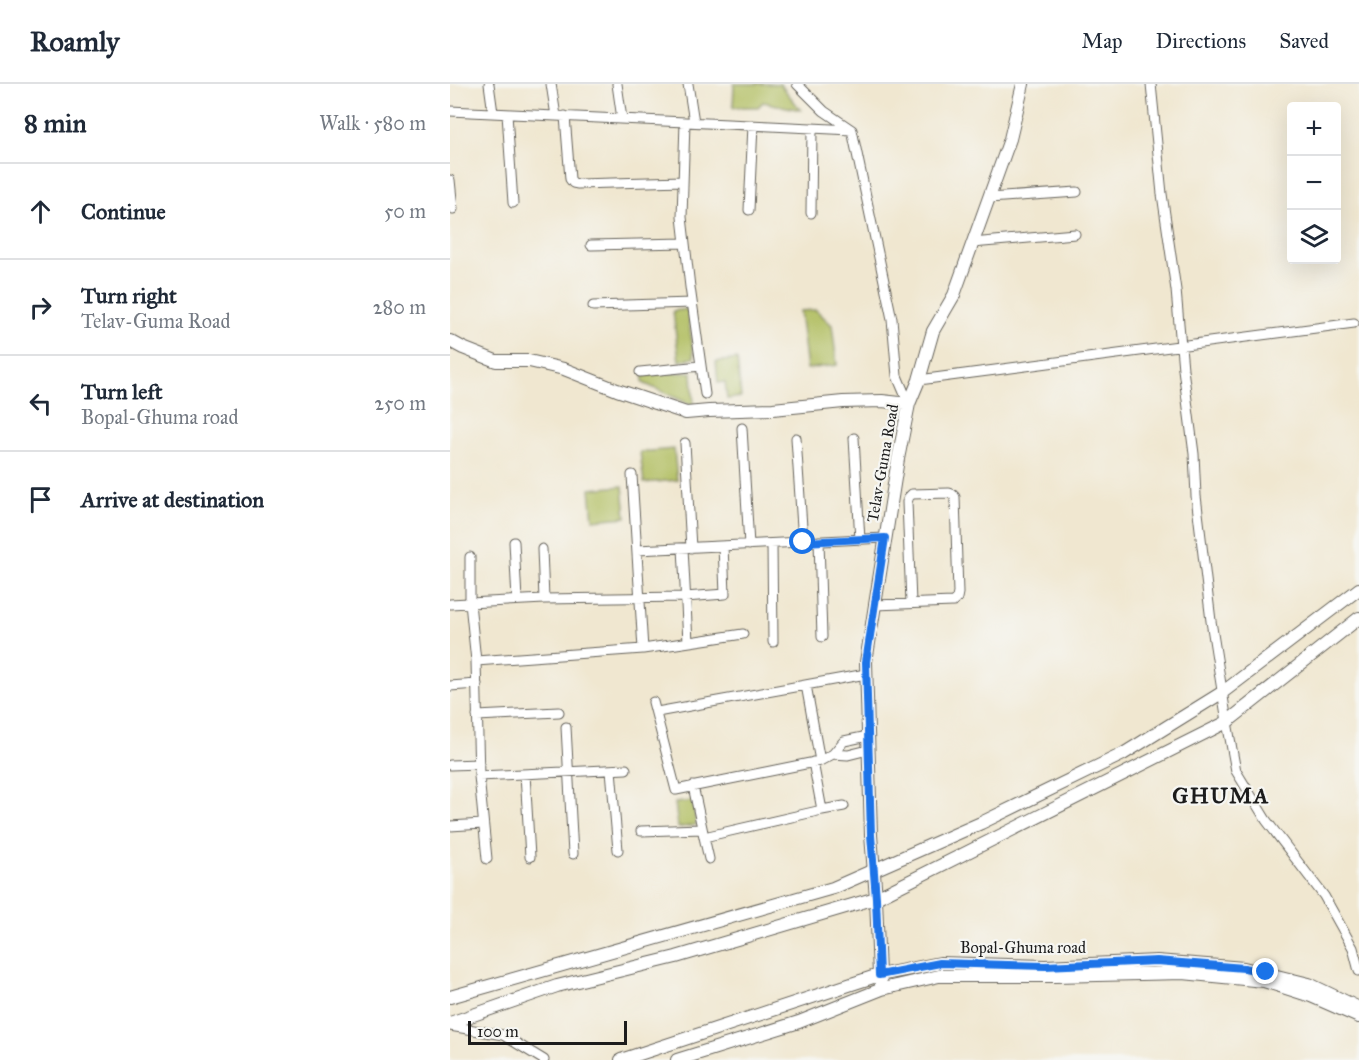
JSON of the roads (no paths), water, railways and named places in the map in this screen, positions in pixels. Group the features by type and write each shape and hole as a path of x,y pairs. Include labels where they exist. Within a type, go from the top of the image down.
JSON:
{"street":[{"path":"489,84 493,113"},
{"path":"551,84 561,116 570,179 573,183 683,181"},
{"path":"617,84 622,119"},
{"path":"688,84 690,122 683,181 682,217 705,394"},
{"path":"450,341 496,361 529,361 564,369 686,413 773,409 843,402 882,401 909,404 897,376 892,319 852,130 824,111 797,84"},
{"name":"Telav-Guma Road","path":"882,988 879,975 871,835 866,662 885,538 909,404 933,331 954,295 989,198 1010,139 1023,84"},
{"path":"1151,84 1162,194 1176,290 1211,621 1236,771 1266,820 1324,896 1353,948 1359,971"},
{"path":"450,111 852,130"},
{"path":"507,114 513,202"},
{"path":"749,210 753,125"},
{"path":"812,128 812,213"},
{"path":"450,180 453,209"},
{"path":"989,198 1077,192"},
{"path":"972,243 1075,234"},
{"path":"591,245 685,243"},
{"path":"593,306 692,303"},
{"path":"918,380 1354,323"},
{"path":"640,372 701,366"},
{"path":"742,428 749,545"},
{"path":"796,438 803,542"},
{"path":"854,438 860,540"},
{"path":"685,443 687,548 685,597 688,642"},
{"path":"632,475 643,649"},
{"path":"875,605 953,602 957,598 955,497 949,492 912,494 909,497 911,603"},
{"path":"637,550 885,538"},
{"path":"514,542 517,600"},
{"path":"819,542 822,637"},
{"path":"772,544 773,642"},
{"path":"450,604 725,594 723,546"},
{"path":"542,549 544,599"},
{"path":"470,557 470,603 476,661 479,776 487,859"},
{"path":"450,997 833,888 873,871 1123,754 1223,692 1359,589"},
{"path":"450,1024 557,986 676,957 876,898 1227,722 1359,618"},
{"path":"476,661 643,649 743,634"},
{"path":"657,712 866,674"},
{"path":"450,686 477,684"},
{"path":"806,685 822,810"},
{"path":"654,702 676,790 817,761 833,754 844,741 868,736"},
{"path":"477,716 559,712"},
{"path":"566,727 573,854"},
{"path":"833,754 848,755 868,750"},
{"path":"450,765 479,764"},
{"path":"479,776 626,769"},
{"path":"611,770 618,850"},
{"path":"525,774 530,857"},
{"path":"693,786 709,859"},
{"path":"641,831 703,833 844,806"},
{"path":"450,826 483,824"},
{"name":"Bopal-Ghuma road","path":"621,1060 879,975 940,963 1045,966 1157,961 1244,968 1265,976 1309,984 1359,1008"},
{"path":"677,1060 799,1022 882,988 939,976 1183,973 1265,976 1359,1017"},
{"path":"450,1024 503,1035 544,1060"}],"district":[{"name":"GHUMA","path":"1221,795"}]}
